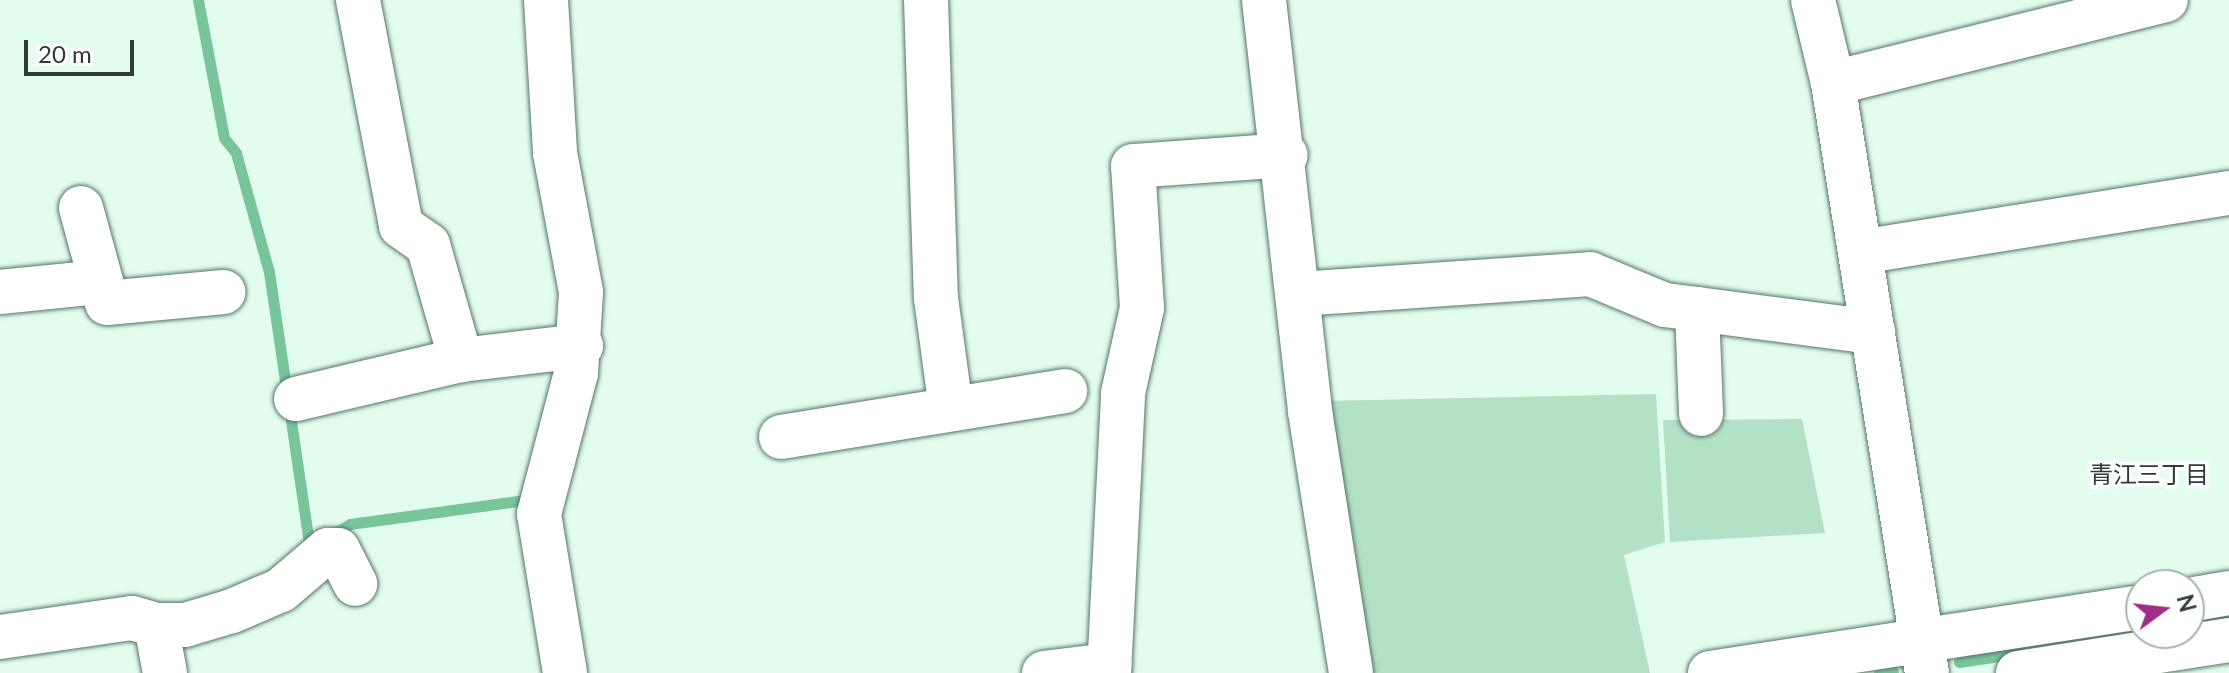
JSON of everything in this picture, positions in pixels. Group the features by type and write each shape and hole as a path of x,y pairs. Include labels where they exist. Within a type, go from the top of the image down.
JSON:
{"street":[{"path":"358,0 401,226 428,245 461,360"},
{"path":"546,0 546,77 581,292 539,514 565,673"},
{"path":"926,0 936,298 951,409"},
{"path":"1264,0 1286,155 1299,294 1351,673"},
{"path":"1813,0 1833,83 1925,657"},
{"path":"1833,83 2166,0"},
{"path":"1044,673 1109,669 1123,393 1142,308 1133,166 1286,155"},
{"path":"1860,252 2229,193"},
{"path":"81,208 107,303 223,292"},
{"path":"1299,294 1590,274 1665,305 1873,332"},
{"path":"0,292 101,282"},
{"path":"1697,309 1701,414"},
{"path":"296,399 461,360 569,345"},
{"path":"781,437 1065,391"},
{"path":"0,637 132,618 156,625 185,625 281,590 328,550 338,550 355,584"},
{"path":"2205,597 2229,593"},
{"path":"1710,673 1925,657 2125,611"},
{"path":"156,625 165,673"},
{"path":"2018,673 2229,640"}],"green space":[{"path":"1656,394 1665,542 1624,555 1650,673 1363,673 1322,401"},
{"path":"1802,419 1825,533 1670,542 1663,420"}],"waterway":[{"path":"198,0 224,138 236,153 269,272 310,549"},
{"path":"330,536 350,524 525,500"},
{"path":"1959,662 2019,653"},
{"path":"1879,673 1893,671"}],"district":[{"name":"青江三丁目","path":"2149,474"}]}
